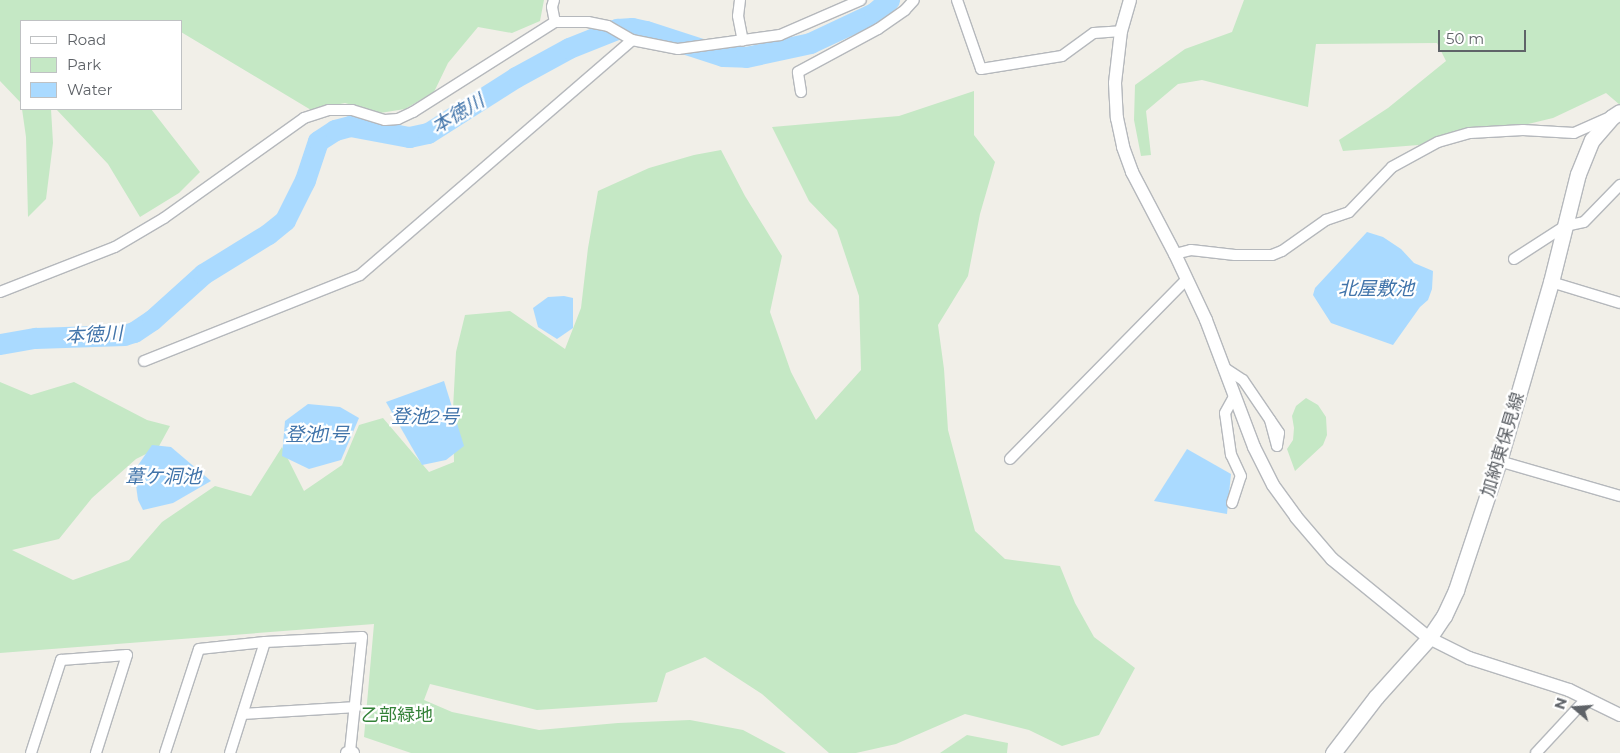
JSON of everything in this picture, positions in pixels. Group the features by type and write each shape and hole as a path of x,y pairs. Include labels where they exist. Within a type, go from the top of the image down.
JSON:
{"main road":[{"name":"加納東保見線","path":"1333,753 1376,697 1429,638 1444,616 1456,590 1499,461 1551,282 1578,174 1592,140 1616,114"}],"street":[{"path":"554,0 552,7 555,22"},
{"path":"739,41 738,16 740,0"},
{"path":"0,292 115,247 164,218 304,118 329,110 352,110 385,120 398,119 413,112 555,22 588,22 608,26 627,38 678,49 780,35 861,0"},
{"path":"801,92 798,72 878,28 905,10 914,0"},
{"path":"956,0 981,69 1062,56 1094,33 1121,31"},
{"path":"1130,0 1121,31 1115,83 1117,118 1123,147 1132,172 1187,279 1226,369 1234,398 1254,447 1273,485 1296,517 1332,559 1429,638 1469,658 1569,690 1620,715"},
{"path":"144,362 360,275 627,38"},
{"path":"1175,254 1191,250 1235,255 1272,255 1282,251 1326,220 1349,212 1392,167 1438,142 1470,133 1523,130 1574,133 1616,114"},
{"path":"1514,259 1565,226 1584,222 1620,185"},
{"path":"1010,459 1187,279"},
{"path":"1551,282 1620,303"},
{"path":"1226,369 1243,380 1270,420"},
{"path":"1232,503 1241,476 1231,455 1225,413 1234,398"},
{"path":"1499,461 1620,496"},
{"path":"165,753 199,649 265,642 362,637 350,753"},
{"path":"230,753 265,642"},
{"path":"31,753 62,660 126,655 96,753"},
{"path":"1536,753 1587,698"},
{"path":"243,714 356,707"}],"green space":[{"path":"0,0 544,0 540,21 512,33 478,27 448,63 434,92 405,109 380,113 345,103 311,110 182,33 182,20 20,20 20,102 0,81"},
{"path":"1244,0 1620,0 1620,105 1606,93 1553,118 1486,134 1431,144 1343,151 1339,140 1388,108 1446,61 1437,43 1316,44 1308,107 1202,80 1178,84 1146,111 1151,155 1141,156 1134,120 1135,85 1185,49 1232,32"},
{"name":"乙部緑地","path":"974,91 974,135 995,162 980,214 968,276 938,325 944,369 948,430 975,531 1005,559 1060,566 1075,603 1094,637 1135,668 1099,735 1062,746 1029,730 965,714 896,744 856,753 829,753 762,694 705,657 666,673 657,702 537,710 430,684 424,700 452,712 539,730 618,723 690,720 743,730 786,753 411,753 364,737 374,624 0,653 0,382 31,395 74,382 147,420 170,426 158,448 136,459 92,498 59,539 12,550 73,580 129,560 162,522 215,486 251,496 282,447 304,491 342,465 359,425 383,418 429,472 454,462 453,409 456,352 465,315 510,311 565,349 581,308 588,248 598,191 649,168 694,155 721,150 745,196 782,256 770,312 791,372 816,420 861,370 859,296 837,230 809,201 772,127 899,116"},
{"path":"22,110 51,110 53,143 46,199 28,217 26,137"},
{"path":"57,110 152,110 200,172 179,193 140,217 108,164"},
{"path":"1306,398 1318,405 1326,417 1327,435 1323,445 1295,471 1287,449 1293,440 1292,416 1296,406"},
{"path":"967,735 1008,743 1007,753 940,753"}],"water":[{"name":"北屋敷池","path":"1367,232 1383,237 1401,249 1414,263 1433,271 1432,289 1428,300 1420,307 1393,345 1331,323 1313,295 1315,288"},
{"path":"564,296 573,298 573,328 557,339 538,327 533,308 548,297"},
{"name":"登池2号","path":"444,381 464,446 446,460 422,465 386,402"},
{"name":"登池1号","path":"308,404 340,407 359,418 341,460 309,469 282,456 285,421"},
{"name":"葦ケ洞池","path":"152,445 171,447 211,481 173,503 143,510 138,500 134,471"},
{"path":"1187,449 1231,474 1227,514 1154,501"}],"waterway":[{"name":"本徳川","path":"0,344 35,338 124,335 134,332 152,320 203,274 268,234 285,220 305,180 318,141 335,130 350,126 409,137 428,133 516,77 569,48 617,29 632,28 646,31 723,56 746,57 810,43 874,13 889,0"}]}
